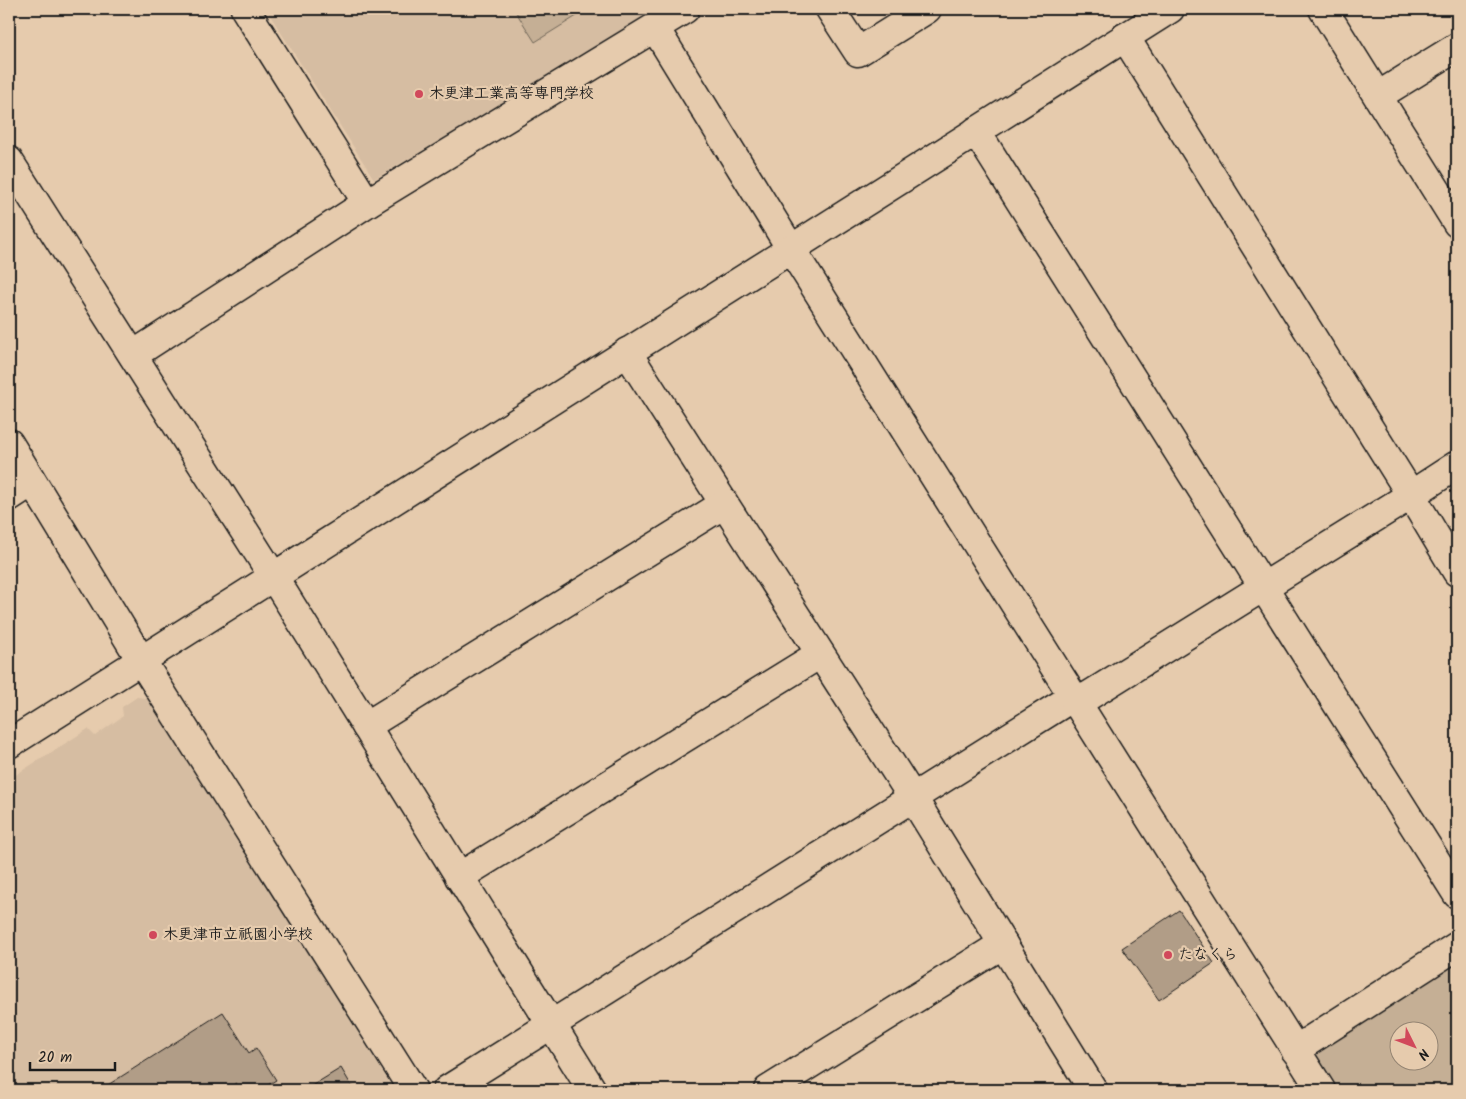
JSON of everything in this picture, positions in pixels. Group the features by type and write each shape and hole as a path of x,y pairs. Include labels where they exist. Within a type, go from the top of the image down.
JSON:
{"street":[{"path":"245,9 366,204"},
{"path":"132,355 366,204 686,9"},
{"path":"830,9 858,52 927,9"},
{"path":"9,744 1170,9"},
{"path":"1323,9 1457,223"},
{"path":"655,28 791,249 1321,1090"},
{"path":"1125,37 1411,495 1457,572"},
{"path":"1378,96 1457,48"},
{"path":"976,131 1457,894"},
{"path":"9,161 274,576 592,1090"},
{"path":"627,352 913,798 1003,944 1083,1087"},
{"path":"9,443 141,660 412,1090"},
{"path":"447,1090 913,798 1263,588 1457,464"},
{"path":"9,498 32,482"},
{"path":"366,726 724,504"},
{"path":"459,877 820,654"},
{"path":"768,1090 1003,944"},
{"path":"1295,1050 1457,946"}],"shaded area":[{"name":"木更津工業高等専門学校","path":"266,9 663,9 374,179"},
{"path":"514,9 588,9 535,42"},
{"name":"木更津市立祇園小学校","path":"137,697 152,699 394,1090 9,1090 9,779 88,729 95,736 123,716 122,707"},
{"path":"1457,946 1457,1090 1320,1090 1295,1050"}],"building":[{"name":"たなくら","path":"1179,910 1214,963 1159,1000 1122,948"},
{"path":"223,1012 249,1053 256,1048 276,1080 260,1090 241,1090 236,1083 226,1090 100,1090"},
{"path":"341,1068 354,1090 305,1090"}],"place":[{"name":"木更津工業高等専門学校","path":"419,94"},
{"name":"木更津市立祇園小学校","path":"153,935"},
{"name":"たなくら","path":"1168,955"}]}
